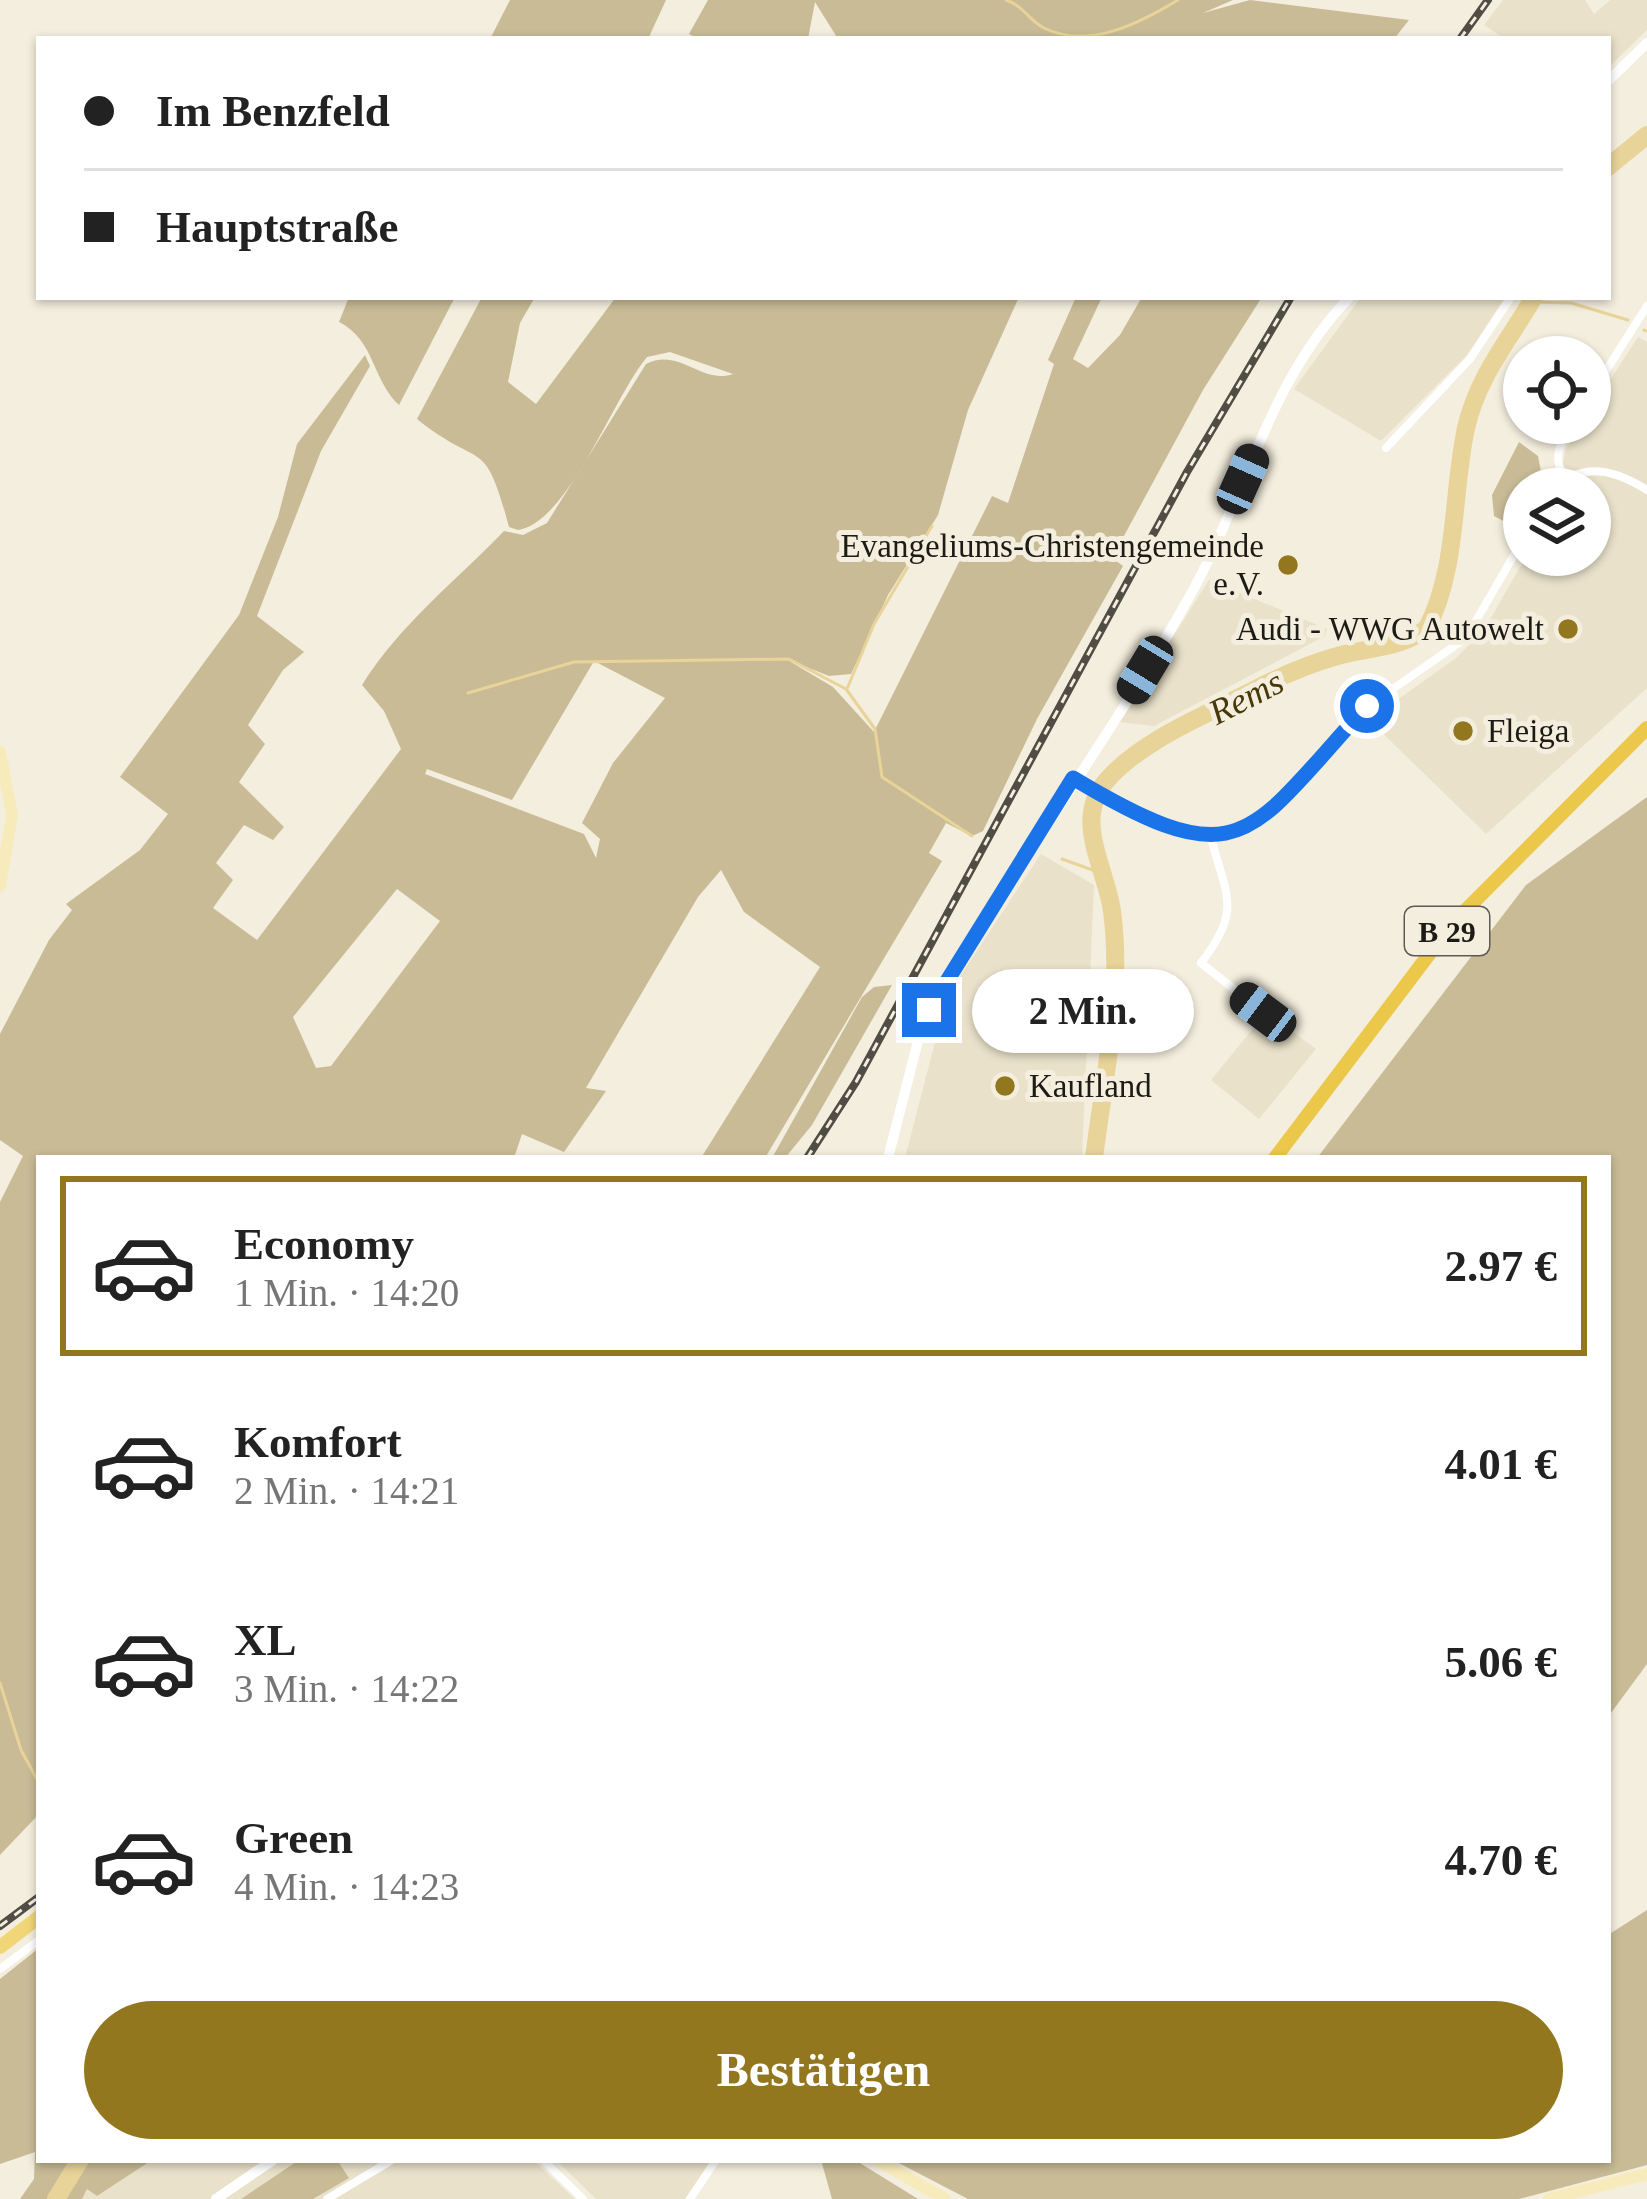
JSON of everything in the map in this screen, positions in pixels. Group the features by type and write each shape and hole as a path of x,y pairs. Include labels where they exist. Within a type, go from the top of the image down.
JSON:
{"highway":[{"name":"B 29","path":"1277,1155 1452,924 1647,728"}],"main road":[{"path":"0,752 12,814 0,886"},
{"path":"0,1946 36,1920"},
{"path":"882,2163 945,2199"},
{"path":"1549,2199 1647,2174"}],"street":[{"path":"1611,78 1647,43"},
{"path":"888,1155 929,1010 1188,599 1280,394 1310,343 1347,300"},
{"path":"1385,448 1470,359 1509,300"},
{"path":"1611,363 1647,307"},
{"path":"1611,473 1647,490"},
{"path":"1073,778 1175,832 1211,838 1246,827 1275,807 1367,706 1466,638 1503,574"},
{"path":"1211,838 1230,908 1226,931 1201,963 1263,1012"},
{"path":"0,1970 36,1942"},
{"path":"216,2199 270,2163"},
{"path":"327,2199 387,2163"},
{"path":"546,2163 583,2199"},
{"path":"690,2199 714,2163"}],"shaded area":[{"path":"510,0 666,0 649,36 492,36"},
{"path":"708,0 1233,0 1203,13 1250,0 1409,20 1396,36 836,36 815,2 809,36 689,34"},
{"path":"1503,0 1585,0 1594,14 1610,0 1647,0 1647,30 1611,65 1611,36 1500,36 1484,25"},
{"path":"348,300 453,300 399,405 360,339 339,322"},
{"path":"480,300 533,300 520,323 508,382 536,404 614,300 1018,300 968,410 938,515 888,595 851,674 829,676 786,659 833,687 874,732 992,496 1008,503 1054,364 1048,360 1075,300 1101,300 1073,359 1088,368 1120,335 1140,300 1260,300 1203,390 1112,558 1123,566 1037,719 983,831 972,836 946,823 929,853 942,861 767,1155 703,1155 820,967 744,912 721,870 698,897 586,1088 606,1091 564,1152 522,1134 515,1155 36,1155 36,1817 0,1855 0,1202 23,1156 0,1140 0,1034 49,940 72,910 66,904 140,850 168,814 120,777 239,615 278,517 297,444 365,355 370,366 321,451 257,616 304,652 283,670 248,725 265,744 239,782 284,827 273,840 244,825 216,863 233,880 213,908 257,940 401,749 384,711 362,685 377,663 504,531 523,535 547,523 583,465 555,505 537,522 518,530 509,527 493,478 478,458 417,419","holes":["670,352 733,374 711,375 669,360 646,364 592,451 647,357","594,661 665,698 613,763 582,823 600,839 596,858 584,834 425,774 427,769 512,800","397,889 440,921 331,1066 316,1068 293,1017"]},
{"path":"1359,300 1503,300 1467,355 1381,441 1294,389"},
{"path":"1638,337 1647,342 1647,688 1486,834 1369,720 1456,658 1484,630 1515,576 1611,576 1611,468 1561,468 1569,444 1611,444 1611,379"},
{"path":"1522,444 1538,456 1540,468 1506,468"},
{"path":"1503,473 1503,521 1494,516 1492,495"},
{"path":"1209,580 1327,629 1325,636 1154,726 1119,722"},
{"path":"1647,797 1647,1664 1611,1713 1611,1155 1319,1155 1526,885"},
{"path":"1041,854 1094,885 1082,1155 906,1155 947,996"},
{"path":"892,985 812,1125 787,1155 774,1155 862,997 874,987"},
{"path":"1273,1017 1316,1049 1259,1119 1211,1080 1260,1020"},
{"path":"1647,1910 1647,2165 1519,2199 968,2199 899,2163 1611,2163 1611,1933"},
{"path":"36,1950 36,2163 147,2163 97,2196 87,2189 82,2199 20,2199 34,2179 35,2152 0,2164 0,1979"},
{"path":"147,2163 536,2163 575,2199 82,2199 87,2188 97,2196"},
{"path":"295,2163 339,2163 349,2178 313,2199 241,2199"},
{"path":"559,2163 710,2163 685,2199 596,2199"},
{"path":"822,2163 860,2163 918,2199 832,2199"}],"waterway":[{"path":"1006,0 1044,28 1079,36 1131,25 1178,0"},
{"name":"Rems","path":"1611,165 1647,135"},
{"name":"Rems","path":"1094,1155 1115,973 1112,911 1092,827 1097,795 1122,765 1197,718 1297,670 1397,643 1427,628 1444,581 1471,409 1532,300"},
{"path":"1531,302 1571,303 1628,320"},
{"path":"847,689 874,624 932,526"},
{"path":"468,693 574,662 789,659 846,689 875,729 882,777 972,836"},
{"path":"1062,859 1101,873"},
{"path":"0,1683 21,1750 36,1778"},
{"name":"Rems","path":"56,2199 78,2163"}],"railway":[{"path":"1462,36 1488,0"},
{"path":"809,1155 856,1082 1187,472 1289,300"},
{"path":"0,1926 36,1899"}],"place":[{"name":"Evangeliums-Christengemeinde e.V.","path":"1288,565"},
{"name":"Audi - WWG Autowelt","path":"1568,629"},
{"name":"Fleiga","path":"1463,731"},
{"name":"Kaufland","path":"1005,1086"}],"route":[{"path":"929,1010 1073,778 1157,825 1211,838 1246,827 1287,797 1367,706"}]}
